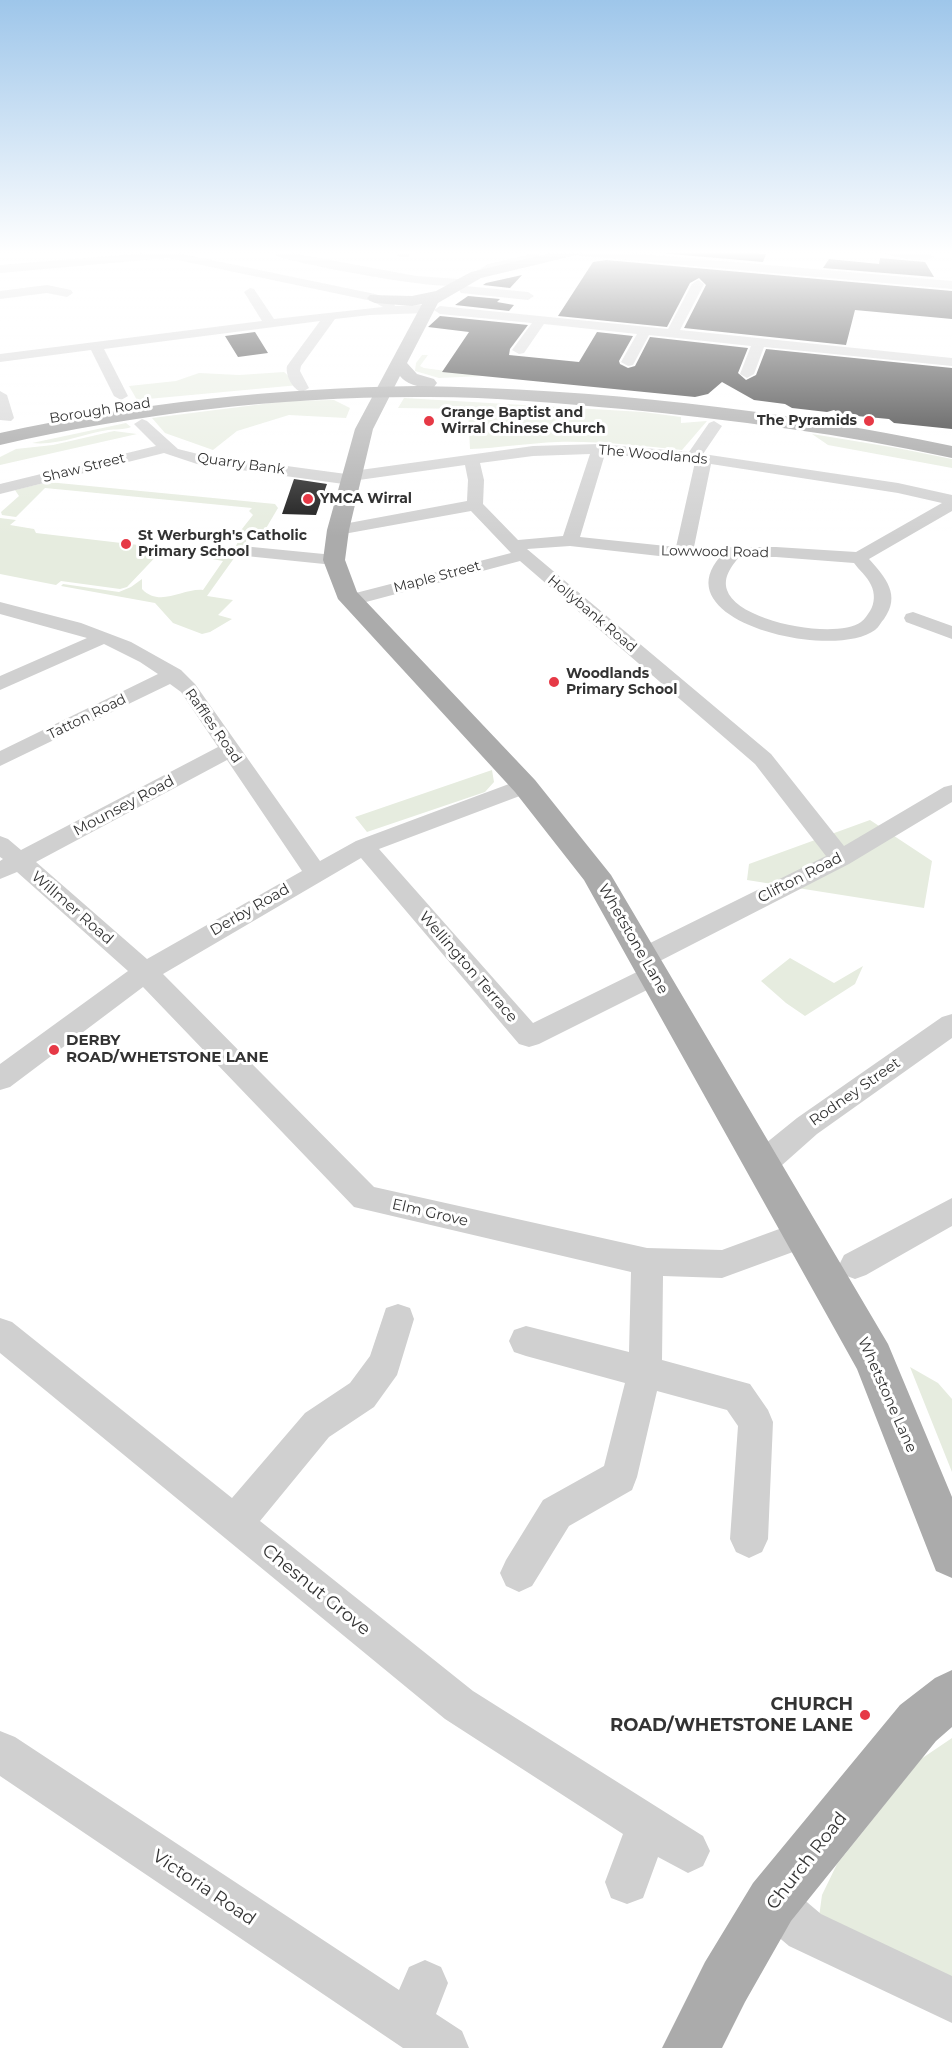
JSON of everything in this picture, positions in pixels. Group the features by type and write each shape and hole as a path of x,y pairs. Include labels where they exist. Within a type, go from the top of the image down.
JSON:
{"highway":[{"name":"Borough Road","path":"3,423 155,402 302,388 362,385 386,388 428,383 589,392 721,405 831,420 952,442"},
{"path":"0,439 168,410 386,388 554,397 718,414 792,423 952,452"}],"main road":[{"name":"Whetstone Lane","path":"408,346 397,363 364,429 338,530 334,560 346,594 525,786 596,875 873,1358 912,1450 952,1555"},
{"name":"Whetstone Lane","path":"362,385 380,378 397,363"},
{"path":"397,363 411,378 428,383"},
{"path":"336,394 358,404 368,421"},
{"name":"Church Road","path":"690,2048 724,1982 772,1902 918,1723 952,1695"}],"street":[{"path":"0,358 47,352 64,346"},
{"path":"92,346 99,346"},
{"path":"96,346 121,396"},
{"path":"302,388 293,371 294,366 310,346"},
{"path":"519,351 523,346"},
{"path":"628,362 637,346"},
{"path":"747,374 758,346"},
{"path":"793,346 952,362"},
{"path":"47,352 52,366"},
{"path":"0,395 3,423"},
{"name":"Quarry Bank","path":"142,424 172,452 197,459 352,478"},
{"path":"684,552 698,458 714,426"},
{"name":"Shaw Street","path":"0,489 167,448"},
{"path":"570,541 599,448"},
{"name":"The Woodlands","path":"352,478 533,451 599,448 698,458 898,488 952,502"},
{"path":"338,530 475,505 476,480 471,459"},
{"path":"732,554 718,573 718,586 725,602 750,619 770,628 799,634 850,634 867,627 883,608 884,600 879,584 859,558 952,502"},
{"name":"Hollybank Road","path":"475,505 518,550 763,759 841,858"},
{"name":"Lowwood Road","path":"518,550 570,541 649,551 732,554 776,552 859,558"},
{"name":"Maple Street","path":"351,600 518,550"},
{"path":"242,551 334,560"},
{"name":"Raffles Road","path":"0,608 51,619 102,638 174,674 188,688 315,873"},
{"path":"913,618 951,631"},
{"path":"0,684 102,638"},
{"name":"Tatton Road","path":"0,759 174,674"},
{"name":"Mounsey Road","path":"10,866 230,750"},
{"name":"Derby Road","path":"2,1073 145,972 364,846 525,786"},
{"name":"Clifton Road","path":"649,966 841,858 952,792"},
{"name":"Willmer Road","path":"0,844 10,866 145,972"},
{"name":"Wellington Terrace","path":"364,846 529,1037 649,966"},
{"name":"Elm Grove","path":"145,972 365,1198 647,1262 722,1264 801,1235"},
{"name":"Rodney Street","path":"761,1165 814,1121 952,1024"},
{"path":"855,1265 952,1211"},
{"path":"519,1574 556,1513 619,1477 645,1371 647,1262"},
{"path":"234,1524 317,1425 362,1395 385,1364 398,1319"},
{"name":"Chesnut Grove","path":"0,1333 459,1705 688,1851"},
{"path":"526,1341 738,1396 756,1422 749,1539"},
{"name":"Victoria Road","path":"0,1752 427,2036"},
{"path":"627,1882 647,1826"},
{"path":"772,1902 805,1930 952,2000"},
{"name":"Victoria Road","path":"425,1983 427,2036"}],"shaded area":[{"path":"422,355 428,355 420,366 424,368 483,376 439,378 415,371 416,363"},
{"path":"284,372 299,385 137,400 129,386 176,381 199,373 239,375"},
{"path":"404,398 643,412 681,417 681,423 707,421 682,450 573,442 470,449 468,409 398,408"},
{"path":"334,400 350,408 346,418 289,415 237,431 213,450 165,433 152,418 287,401"},
{"path":"126,423 131,427 60,441 32,443"},
{"path":"114,431 137,434 0,465 0,457 16,449 53,445"},
{"path":"812,434 952,459 952,468 828,445"},
{"path":"48,482 275,504 278,508 265,530 255,529 242,547 236,546 241,535 238,534 253,515 249,511 252,508 45,488 16,517 2,515 1,512 19,496 15,490"},
{"path":"0,518 16,520 10,525 34,529 36,533 164,548 127,587 120,589 61,581 56,585 0,574"},
{"path":"223,554 237,554 207,596 233,600 218,615 232,619 202,634 173,623 155,603 61,586 63,584 119,592 142,579 142,589 156,597 203,590 223,561 212,559"},
{"path":"492,770 494,782 485,792 367,832 355,817"},
{"path":"870,820 932,861 924,908 747,880 749,864"},
{"path":"790,958 834,983 863,966 855,984 805,1016 761,981"},
{"path":"910,1367 938,1383 952,1399 952,1472"},
{"path":"952,1738 952,1980 819,1917 822,1895 837,1864 921,1759"}],"building":[{"path":"231,346 263,346 268,353 238,357"},
{"path":"460,346 513,346 509,355 579,362 589,346 628,346 619,361 628,368 635,366 646,346 726,346 748,348 738,373 746,380 756,375 766,349 952,368 952,429 894,423 889,419 857,416 849,412 841,414 834,410 827,412 792,408 785,404 754,400 722,382 708,394 695,397 442,372"},
{"name":"YMCA Wirral","path":"294,479 327,484 316,515 282,514"}],"place":[{"name":"Grange Baptist and Wirral Chinese Church","path":"429,421"},
{"name":"The Pyramids","path":"869,421"},
{"name":"YMCA Wirral","path":"308,499"},
{"name":"St Werburgh's Catholic Primary School","path":"126,544"},
{"name":"Woodlands Primary School","path":"554,682"},
{"name":"DERBY ROAD/WHETSTONE LANE","path":"54,1050"},
{"name":"CHURCH ROAD/WHETSTONE LANE","path":"865,1715"}]}
